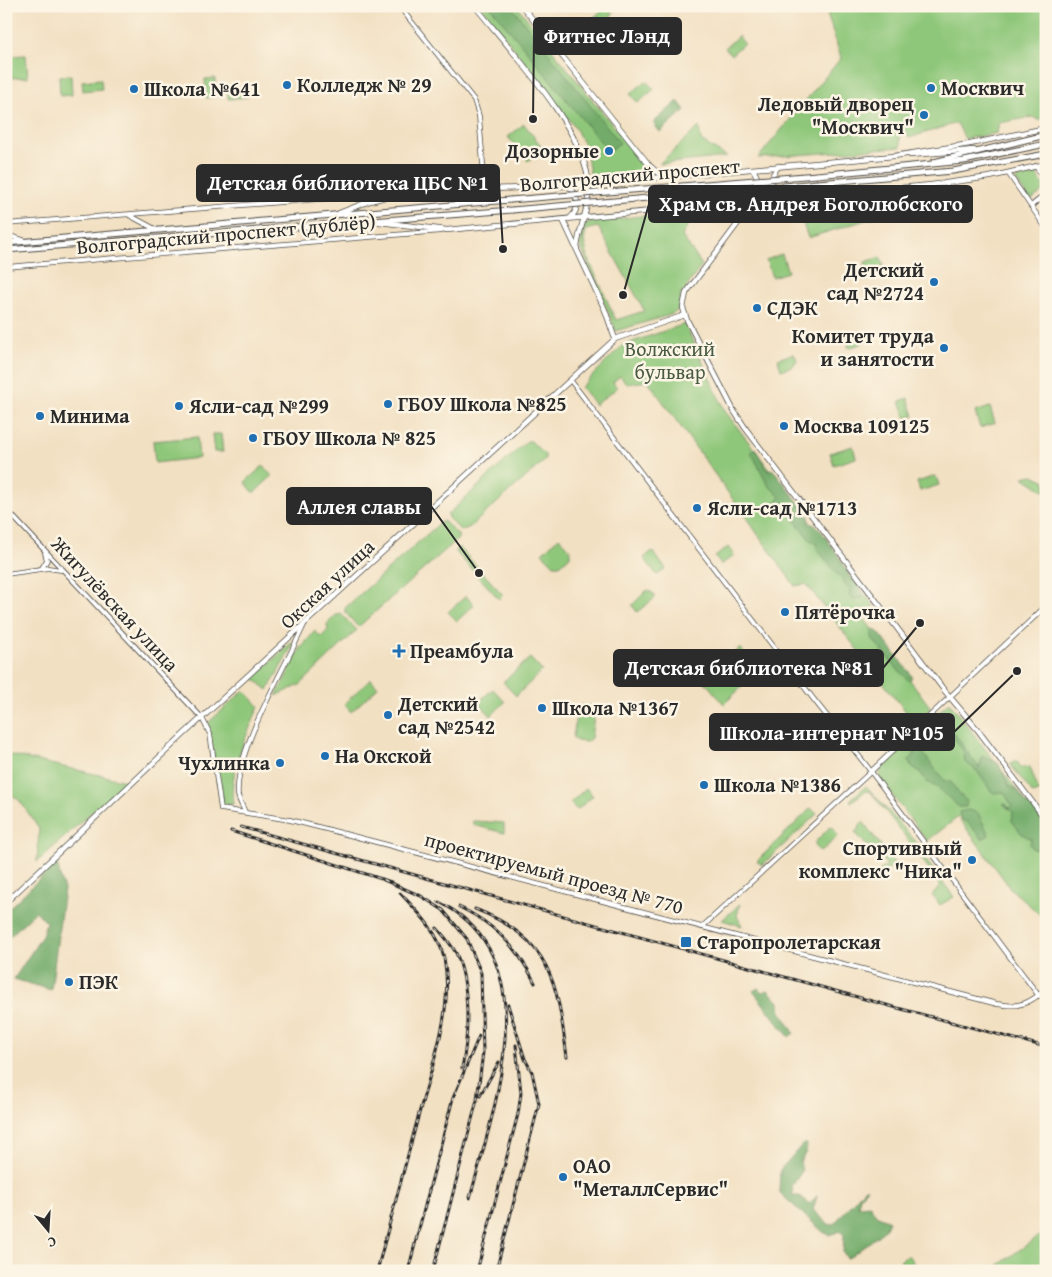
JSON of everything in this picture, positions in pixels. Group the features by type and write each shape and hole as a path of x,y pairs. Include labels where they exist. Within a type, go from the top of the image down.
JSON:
{"main road":[{"path":"475,6 570,129 580,150 589,184 577,248"},
{"path":"522,6 650,166 662,175 674,176"},
{"name":"Волгоградский проспект (дублёр)","path":"335,215 370,201 400,193 568,186 894,156 978,143 1046,128"},
{"path":"917,166 1046,135"},
{"name":"Волгоградский проспект","path":"6,242 917,166 986,158 1046,144"},
{"path":"894,156 986,149"},
{"name":"Волгоградский проспект","path":"6,250 512,210 953,171 1046,154"},
{"name":"Волгоградский проспект (дублёр)","path":"366,221 448,230 931,185 1008,173 1046,164"},
{"path":"779,166 772,174 771,182 773,190 781,198"},
{"path":"753,169 759,181 756,201 686,293 683,306 685,315 740,421 949,696 1046,820"},
{"path":"568,186 574,192 576,200 575,212 569,219"},
{"path":"563,220 577,248 615,339"},
{"name":"Окская улица","path":"6,902 202,718 615,339 685,315"}],"street":[{"path":"399,6 474,100 479,116 485,188"},
{"path":"1036,166 1046,184"},
{"path":"1008,173 1046,228"},
{"name":"Волгоградский проспект (дублёр)","path":"6,224 400,193"},
{"path":"1031,206 1046,194"},
{"path":"127,214 157,230"},
{"name":"Волгоградский проспект (дублёр)","path":"6,268 448,230"},
{"path":"6,234 28,241"},
{"path":"571,381 870,771 1039,996"},
{"name":"Жигулёвская улица","path":"6,509 202,718"},
{"path":"39,569 44,566 47,560 41,547"},
{"path":"6,574 56,568 64,571"},
{"path":"702,927 1046,606"},
{"path":"246,812 240,800 238,790 248,745 257,722 304,625"},
{"name":"проектируемый проезд № 770","path":"202,718 210,734 221,809 317,826 997,1004 1022,1006 1039,996 1046,989"}],"green space":[{"path":"481,6 517,6 652,174 591,178 585,147 576,129"},
{"path":"490,6 511,6 620,143 608,151"},
{"path":"607,6 614,13 598,28 591,20"},
{"name":"Москвич","path":"825,6 1046,6 1046,119 1038,120 1033,117 999,123 997,133 965,139 957,123 909,138 907,133 900,136 901,147 758,158 841,58"},
{"path":"738,36 744,43 731,55 725,48"},
{"path":"26,55 28,77 11,78 9,56"},
{"path":"71,75 72,95 60,96 59,76"},
{"path":"215,78 216,97 206,98 205,79"},
{"path":"101,79 102,89 83,91 82,81"},
{"path":"646,81 654,89 638,103 630,94"},
{"path":"245,87 248,97 228,99 228,89"},
{"path":"678,101 685,110 660,132 653,123"},
{"path":"524,124 542,147 542,150 528,161 508,137"},
{"path":"699,127 701,141 727,157 659,164"},
{"path":"1036,173 1046,189 1030,201 1015,179"},
{"path":"944,190 946,195 808,238 797,206"},
{"path":"685,211 690,221 682,236 702,265 681,295 679,309 673,314 616,331 580,245 584,226 589,222","holes":["598,227 644,310 616,320 588,258 584,241 586,230"]},
{"path":"782,254 788,272 772,277 766,260"},
{"path":"880,257 884,266 868,272 865,262"},
{"name":"Волжский бульвар","path":"685,324 725,411 874,606 862,616 931,708 914,722 806,584 795,586 648,381 627,384 620,376 613,382 617,388 595,405 581,387 623,345"},
{"path":"859,331 863,343 849,348 845,336"},
{"path":"794,353 797,360 793,366 781,370 778,359"},
{"path":"908,398 914,416 906,418 900,401"},
{"path":"990,407 995,423 980,428 975,412"},
{"path":"212,434 221,434 223,452 214,452"},
{"path":"197,437 199,458 155,463 153,441"},
{"path":"527,441 531,441 545,455 545,460 470,527 461,531 448,518 448,514"},
{"path":"853,446 856,458 834,465 830,453"},
{"path":"755,448 768,471 772,469 776,473 809,516 809,523 816,526 828,541 847,573 861,588 863,598 852,599 849,596 850,590 817,549 817,544 810,540 793,518 775,504 780,497 769,486 752,454 751,451"},
{"path":"263,466 272,476 254,493 245,482"},
{"path":"1033,475 1046,481 1046,492 1023,477"},
{"path":"936,476 939,485 920,491 917,482"},
{"path":"442,521 458,535 458,539 358,627 345,612 345,608"},
{"path":"559,537 570,549 570,556 560,565 554,565 542,553"},
{"path":"459,547 503,595 499,599 455,551"},
{"path":"728,547 734,555 721,565 715,557"},
{"path":"652,551 666,569 657,575 644,558"},
{"path":"647,590 654,594 655,598 637,612 632,605"},
{"path":"466,596 474,605 457,621 448,612"},
{"path":"341,614 357,630 300,685 276,696 300,649 315,631 321,637 328,630 327,624 336,615"},
{"path":"872,628 879,633 910,673 912,677 909,681 894,666 872,638"},
{"path":"292,642 294,643 268,690 253,678"},
{"path":"740,648 758,671 724,704 704,681"},
{"path":"530,658 542,671 516,696 503,682"},
{"path":"371,679 378,687 351,712 344,704"},
{"path":"493,689 505,702 491,716 478,702"},
{"path":"244,690 259,706 236,766 232,791 233,804 222,805 208,723"},
{"path":"949,702 1046,828 1046,920 1011,889 958,817 927,841 879,778 881,767"},
{"path":"582,705 591,706 595,710 591,738 587,742 577,741 573,738 577,709"},
{"path":"954,733 979,768 982,756 998,763 1009,786 1019,791 1024,801 1041,816 1046,826 1046,851 1033,849 1030,844 1031,839 1022,834 1012,821 1013,812 1003,804 1005,803 1009,808 1012,806 1004,792 994,793 991,791 977,771 965,762 964,752 950,734"},
{"path":"925,745 925,751 922,752 944,780 951,782 958,793 967,801 966,807 959,807 938,788 927,782 919,771 911,766 909,760 914,755 914,748"},
{"path":"6,754 126,781 37,862 39,828 19,800 6,791"},
{"path":"1017,761 1021,768 1030,767 1039,792 1033,794 1010,764"},
{"path":"866,786 918,844 914,848 870,791 864,792 851,802 850,800"},
{"path":"586,788 593,796 577,810 570,803"},
{"path":"811,808 817,814 762,865 757,861"},
{"path":"969,810 978,813 989,835 982,839 967,822 961,819 959,812"},
{"path":"472,822 504,823 504,833 474,825"},
{"path":"863,822 895,864 880,876 877,873 887,865 874,848 866,845 855,832"},
{"path":"830,827 833,827 838,836 822,851 819,851 815,842"},
{"path":"919,851 954,897 940,905 932,895 941,887 917,852"},
{"path":"57,862 64,889 51,990 14,979 42,936 46,922 36,911 6,940 6,911"},
{"path":"740,904 737,916 742,926 722,920"},
{"path":"758,988 762,992 768,990 780,1003 780,1010 794,1033 789,1037 753,991"},
{"path":"803,1144 807,1144 806,1152 800,1162 802,1171 792,1186 793,1196 799,1196 810,1204 817,1196 813,1210 830,1225 834,1224 867,1188 860,1197 858,1206 870,1205 876,1215 889,1221 885,1230 852,1256 847,1258 843,1252 844,1235 841,1231 829,1235 823,1232 779,1191 780,1170"},
{"path":"1046,1231 1046,1271 990,1271"},
{"path":"908,1255 917,1271 901,1271 905,1268 900,1261"}],"railway":[{"path":"241,827 890,1006 1046,1047"},
{"path":"231,831 391,882"},
{"path":"384,880 421,896 443,910 467,939 481,973 483,1052 477,1100 433,1271"},
{"path":"377,1271 441,1035 446,996 444,958 437,939 427,923 400,893"},
{"path":"439,902 473,927 494,959 504,996 505,1036 500,1079 491,1121 470,1198"},
{"path":"459,907 472,913 504,938 521,959 535,983"},
{"path":"475,909 501,921 520,934 535,949 546,966 554,985 559,1006 567,1057"},
{"path":"437,928 456,953 464,979 467,1025 462,1068"},
{"path":"496,1271 539,1104 532,1072 525,1059 508,1005"},
{"path":"408,1271 453,1098 479,1036"},
{"path":"477,1271 518,1114 521,1093 516,1045"},
{"path":"480,1096 499,1062"}],"place":[{"name":"Колледж № 29","path":"287,85"},
{"name":"Москвич","path":"931,88"},
{"name":"Школа №641","path":"134,89"},
{"name":"Ледовый дворец \"Москвич\"","path":"924,115"},
{"name":"Фитнес Лэнд","path":"533,119"},
{"name":"Дозорные","path":"609,151"},
{"name":"Детская библиотека ЦБС №1","path":"503,249"},
{"name":"Детский сад №2724","path":"934,282"},
{"name":"Храм св. Андрея Боголюбского","path":"623,295"},
{"name":"СДЭК","path":"757,308"},
{"name":"Комитет труда и занятости","path":"944,348"},
{"name":"ГБОУ Школа №825","path":"388,404"},
{"name":"Ясли-сад №299","path":"179,406"},
{"name":"Минима","path":"40,416"},
{"name":"Москва 109125","path":"784,426"},
{"name":"ГБОУ Школа № 825","path":"253,438"},
{"name":"Ясли-сад №1713","path":"697,508"},
{"name":"Аллея славы","path":"479,573"},
{"name":"Пятёрочка","path":"785,612"},
{"name":"Детская библиотека №81","path":"920,623"},
{"name":"Преамбула","path":"399,651"},
{"name":"Школа-интернат №105","path":"1017,671"},
{"name":"Школа №1367","path":"542,708"},
{"name":"Детский сад №2542","path":"388,715"},
{"name":"На Окской","path":"325,756"},
{"name":"Чухлинка","path":"280,763"},
{"name":"Школа №1386","path":"704,785"},
{"name":"Спортивный комплекс \"Ника\"","path":"972,860"},
{"name":"Старопролетарская","path":"686,942"},
{"name":"ПЭК","path":"69,982"},
{"name":"ОАО \"МеталлСервис\"","path":"563,1177"}]}
